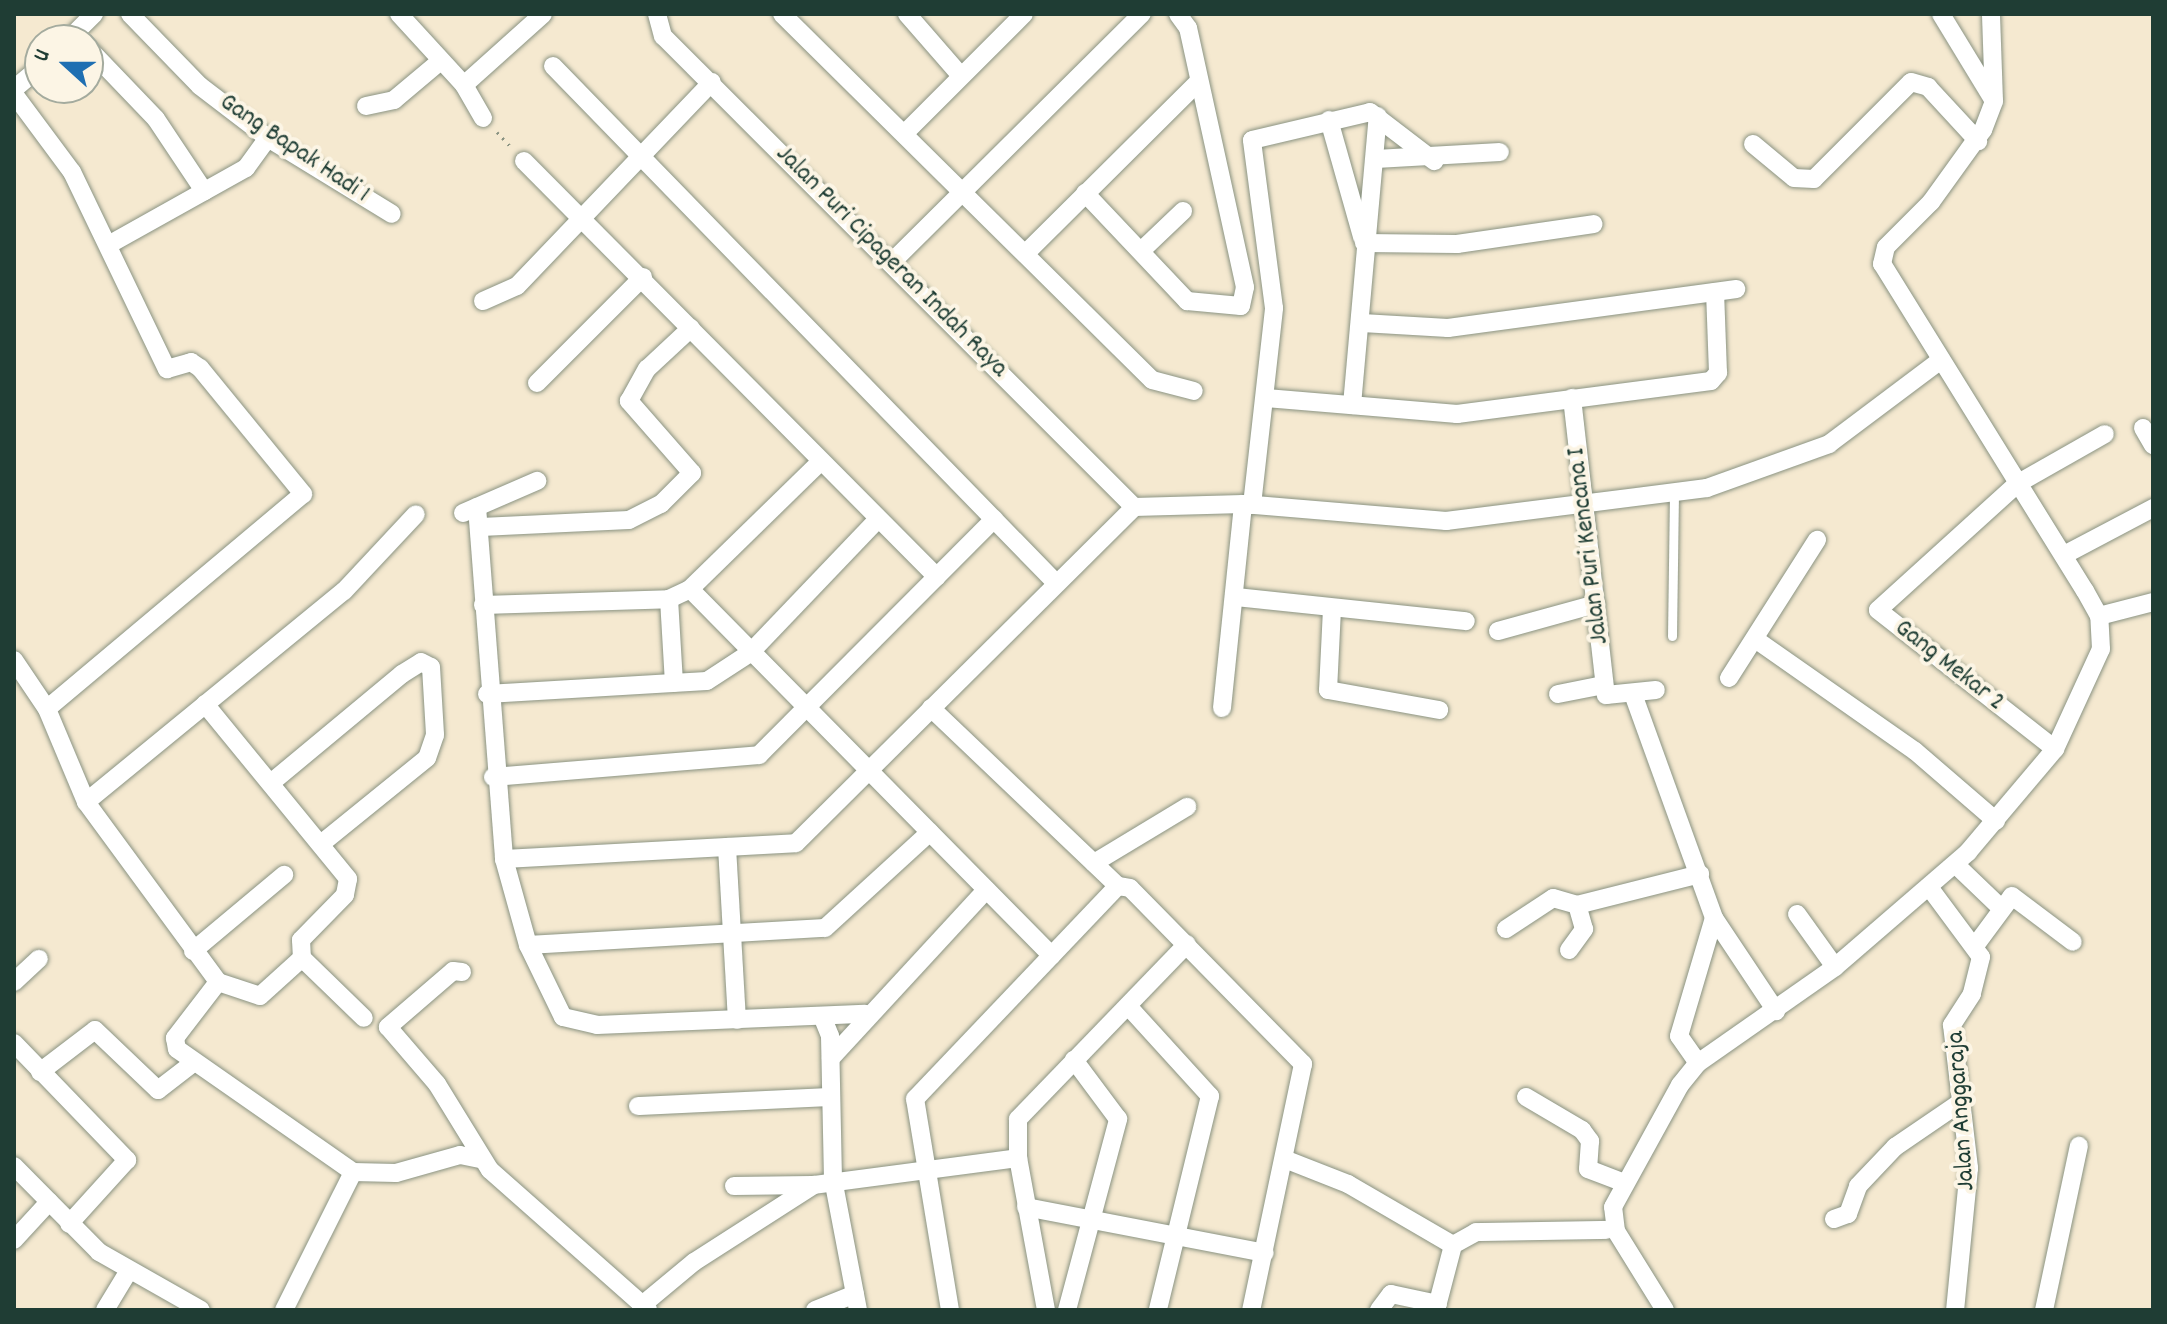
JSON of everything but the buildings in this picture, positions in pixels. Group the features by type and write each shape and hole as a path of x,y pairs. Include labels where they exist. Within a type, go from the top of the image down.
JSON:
{"street":[{"name":"Gang Bapak Hadi 1","path":"130,14 261,150 392,214"},
{"path":"399,14 438,63 464,85 483,118"},
{"path":"464,85 543,14"},
{"name":"Jalan Puri Cipageran Indah Raya","path":"657,14 663,36 1134,507"},
{"path":"782,14 1152,380 1194,391"},
{"path":"907,14 961,76"},
{"path":"905,133 1024,14"},
{"path":"892,262 1142,14"},
{"path":"1085,193 1187,301 1232,310 1244,301 1196,84 1188,28 1178,14"},
{"path":"1941,14 1994,101"},
{"path":"1665,1310 1616,1231 1613,1207 1622,1182 1698,1063 1835,967 1955,864 1996,821 2055,749 2092,682 2101,649 2099,616 1941,360 1882,255 1978,141 1994,101 1991,14"},
{"path":"366,106 394,100 438,63"},
{"path":"104,65 156,119 204,191"},
{"path":"553,66 646,156 1055,582"},
{"path":"483,301 517,286 646,156 712,82"},
{"path":"1753,144 1794,178 1814,179 1911,82 1928,87 1978,141"},
{"path":"1026,253 1196,84"},
{"path":"14,91 72,172 110,244 167,369 191,362 200,368 303,494 47,709"},
{"path":"1352,405 1362,323 1364,243 1376,159 1378,116"},
{"path":"1222,708 1248,504 1266,398 1274,308 1252,140 1329,120 1378,116 1434,161"},
{"path":"1329,120 1364,243"},
{"path":"110,244 204,191 261,150"},
{"path":"1376,159 1434,161 1500,152"},
{"path":"524,161 585,218 820,462 937,577"},
{"path":"1141,251 1183,211"},
{"path":"1364,243 1457,244 1594,224"},
{"path":"537,383 643,277"},
{"path":"1362,323 1448,328 1736,289"},
{"path":"1266,398 1457,414 1716,378 1715,292"},
{"path":"481,527 629,520 661,504 692,473 629,401 647,369 691,328"},
{"path":"504,859 796,843 869,773 1055,582 1134,507 1248,504 1446,521 1583,501 1674,493 1764,473 1829,444 1941,360"},
{"name":"Jalan Puri Kencana I","path":"1572,398 1605,690"},
{"path":"2143,428 2153,445"},
{"path":"2017,484 2105,434"},
{"path":"483,605 669,599 690,589 820,462"},
{"path":"537,481 470,510 481,527 487,694 493,777 504,859 528,945 563,1017 575,1023 865,1014"},
{"name":"Gang Mekar 2","path":"2017,484 1878,610 2055,749"},
{"path":"2064,555 2153,508"},
{"path":"86,802 344,591 416,514"},
{"path":"493,777 759,755 994,519"},
{"path":"487,694 707,681 750,653 877,520"},
{"path":"1729,678 1817,540"},
{"path":"690,589 1052,956"},
{"path":"1236,597 1466,621"},
{"path":"669,599 674,683"},
{"path":"2099,616 2153,602"},
{"path":"1498,631 1596,604"},
{"path":"1332,609 1328,690 1439,710"},
{"path":"1755,639 1915,751 1996,821"},
{"path":"14,660 47,709 86,802 218,982 260,996 302,958"},
{"path":"272,782 402,674 421,662 431,667 435,735 427,758 322,843"},
{"path":"1558,694 1605,690 1633,694 1656,690"},
{"path":"1633,694 1714,918 1776,1011"},
{"path":"205,704 322,843 350,886 301,940 302,958 364,1018"},
{"path":"931,708 1118,886 1130,888 1303,1064 1287,1160 1251,1310"},
{"path":"1094,863 1187,807"},
{"path":"528,945 834,925 930,832"},
{"path":"727,847 737,1020"},
{"path":"1955,864 1999,906"},
{"path":"1506,929 1553,898 1577,905 1700,874"},
{"path":"193,951 284,875"},
{"path":"950,1310 915,1118 923,1083 1118,886"},
{"path":"1929,887 1975,946 1999,906 2017,898 2073,942"},
{"path":"831,1058 865,1014 986,890"},
{"path":"1569,950 1584,929 1577,905"},
{"path":"1797,914 1835,967"},
{"path":"1698,1063 1679,1036 1714,918"},
{"path":"1046,1310 1018,1158 1023,1108 1187,944"},
{"name":"Jalan Anggaraja","path":"1955,1310 1969,1215 1952,1025 1981,969 1975,946"},
{"path":"14,982 39,959"},
{"path":"462,972 453,971 388,1027 467,1126 480,1159 644,1308 694,1262 814,1185 833,1179 1018,1158"},
{"path":"218,982 175,1038 193,1063 353,1172 396,1173 460,1155 480,1159"},
{"path":"1128,1006 1210,1096 1158,1310"},
{"path":"815,1310 850,1303 833,1179 831,1058 822,1016"},
{"path":"40,1072 95,1030 158,1090 193,1063"},
{"path":"14,1043 127,1160 69,1224"},
{"path":"1067,1310 1095,1215 1118,1113 1074,1060"},
{"path":"638,1106 831,1097"},
{"path":"1526,1097 1582,1130 1590,1141 1588,1169 1622,1182"},
{"path":"1834,1219 1848,1214 1858,1186 1895,1147 1961,1102"},
{"path":"2044,1310 2079,1146"},
{"path":"1287,1160 1348,1184 1453,1245"},
{"path":"14,1166 69,1224 128,1272 201,1310"},
{"path":"284,1310 353,1172"},
{"path":"734,1186 814,1185"},
{"path":"14,1240 49,1202"},
{"path":"1026,1207 1095,1215 1265,1253"},
{"path":"1453,1245 1491,1228 1540,1236 1560,1226 1606,1230"},
{"path":"1379,1310 1391,1294 1437,1307 1453,1245"},
{"path":"105,1310 128,1272"}],"lane":[{"path":"1672,636 1674,493"}],"path":[{"path":"483,118 524,161"}]}
